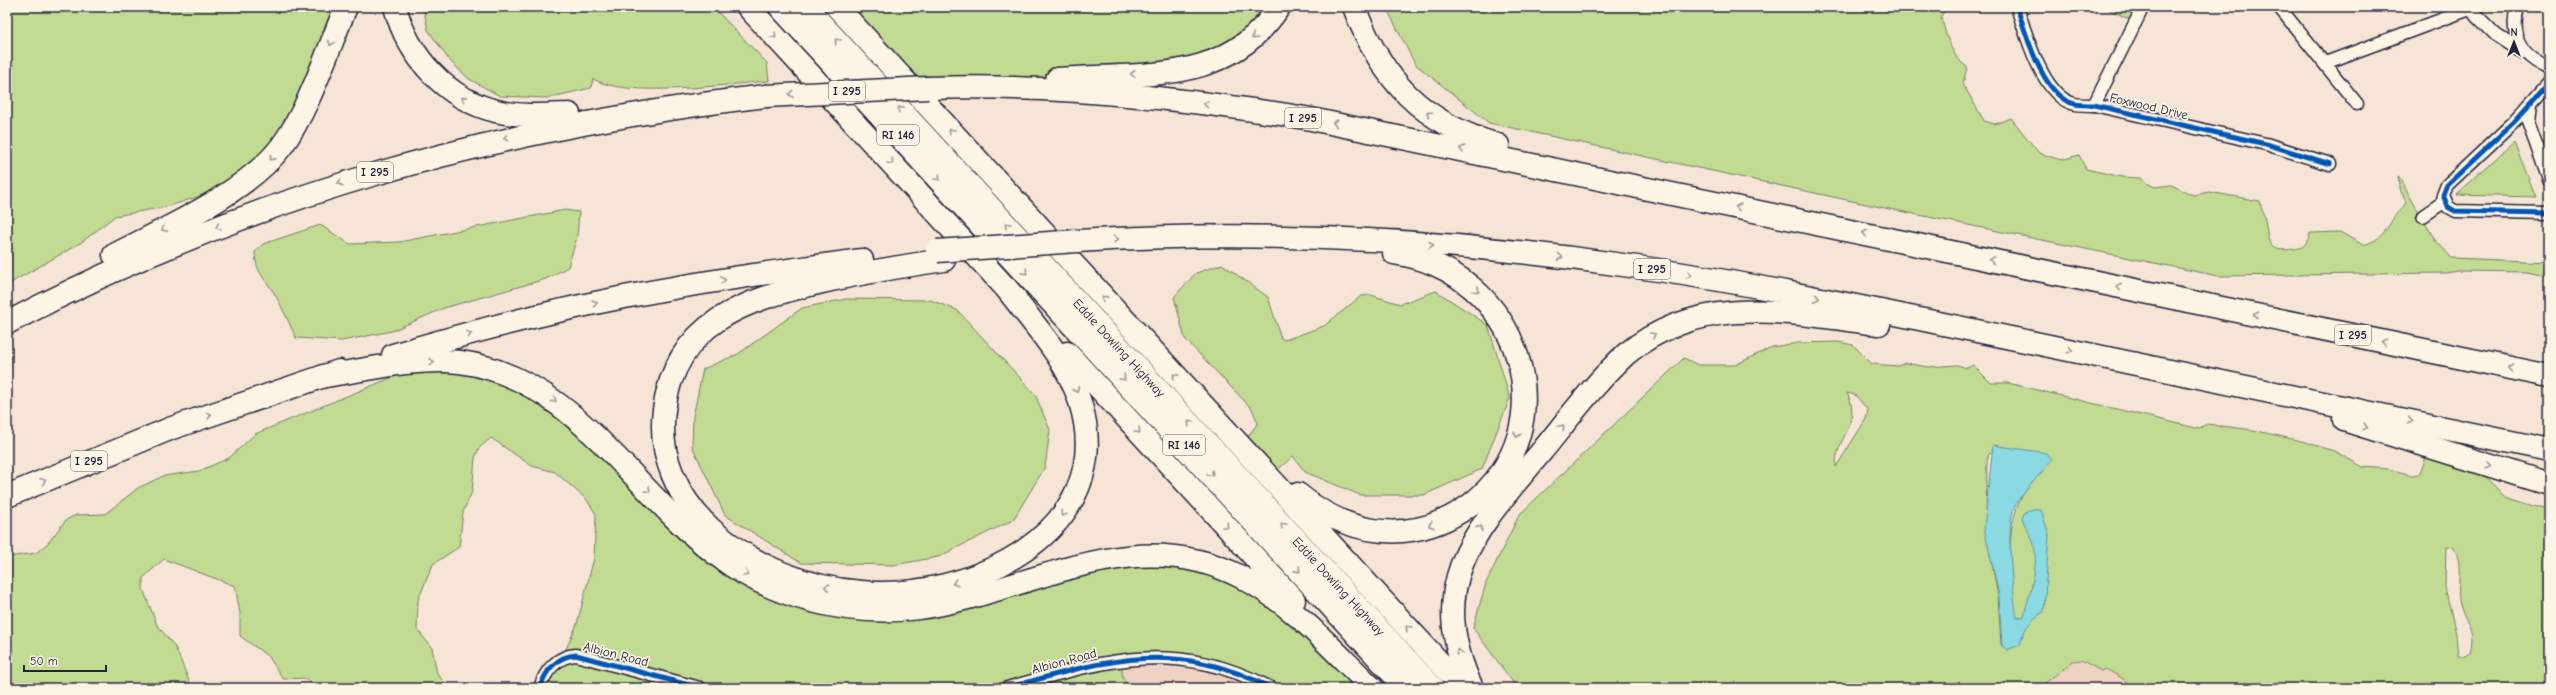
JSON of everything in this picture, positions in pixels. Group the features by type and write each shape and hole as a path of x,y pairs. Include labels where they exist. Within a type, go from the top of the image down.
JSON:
{"highway":[{"path":"13,320 68,280 222,196 259,171 282,146 294,127 346,7"},
{"path":"395,7 412,47 436,78 469,101 496,111 541,115 599,113 766,96"},
{"path":"748,7 1374,688"},
{"name":"Eddie Dowling Highway","path":"780,7 1406,688"},
{"name":"Eddie Dowling Highway","path":"806,7 1433,688"},
{"path":"837,7 1463,688"},
{"path":"852,7 899,75"},
{"path":"933,87 1195,68 1220,60 1241,48 1262,29 1279,7"},
{"path":"1354,7 1370,45 1394,82 1417,105 1443,123 1488,142 1664,192"},
{"name":"I 295","path":"13,320 109,272 189,238 290,200 374,173 452,152 562,126 649,111 766,96 933,87 1010,88 1104,93 1272,113 1351,126 2549,376"},
{"name":"I 295","path":"7,496 166,430 324,376 485,329 596,303 714,281 1077,241 1176,237 1266,237 1466,247 1622,265 1786,292 2549,450"},
{"path":"1211,414 1314,507 1347,524 1383,532 1408,531 1431,525 1464,509 1483,493 1499,474 1516,438 1523,398 1517,356 1501,318 1474,287 1441,266 1416,257 1266,237"},
{"path":"940,256 767,296 725,313 692,342 676,366 670,381 664,412 664,440 669,468 681,494 697,515 716,533 751,557 790,576 834,589 876,593 916,591 969,578 1010,560 1044,536 1065,511 1080,479 1086,444 1084,418 1077,392 1065,368 1007,289"},
{"path":"1472,688 1458,648 1453,616 1458,573 1468,547 1492,512 1607,374 1626,354 1649,337 1676,323 1704,315 1749,311 1830,318 2032,342"},
{"path":"324,376 416,363 447,361 484,367 522,381 542,392 571,414 694,536 717,555 755,579 804,598 860,609 918,608 960,599 1110,558 1144,554 1180,557 1223,568 1268,593 1292,612 1374,688"},
{"path":"2207,379 2549,484"}],"street":[{"name":"Foxwood Drive","path":"2017,7 2041,73 2056,93 2074,104 2094,105 2266,144 2330,164"},
{"path":"2094,105 2143,7"},
{"path":"2279,7 2357,104"},
{"path":"2517,7 2515,32 2518,44 2525,54"},
{"path":"2325,63 2469,8 2496,35 2549,68"},
{"path":"2549,83 2531,104 2447,185 2443,194 2448,207 2455,211 2549,213"},
{"path":"2531,104 2528,114 2528,122 2549,180"},
{"path":"2423,216 2445,201"},
{"name":"Albion Road","path":"540,688 544,676 553,665 564,657 576,655 700,688"},
{"name":"Albion Road","path":"1007,688 1087,665 1128,658 1159,657 1193,661 1230,671 1271,688"}],"shaded area":[{"path":"2081,660 2091,667 2106,669 2132,685 2133,688 2039,688 2074,661"},
{"path":"1164,662 1235,676 1263,688 1128,688 1123,678 1120,663"}],"green space":[{"path":"7,7 347,7 297,124 247,180 170,206 115,216 82,242 7,285"},
{"path":"423,7 713,7 767,63 769,81 678,89 653,89 609,85 593,79 591,88 547,98 500,96 469,79 449,60 428,30"},
{"path":"853,7 1285,7 1193,72 909,85 864,26"},
{"path":"1386,7 1946,7 1941,17 1947,38 1957,57 1967,67 1963,84 1984,121 1995,124 2011,118 2039,153 2061,160 2079,155 2086,169 2122,177 2140,178 2144,182 2155,187 2171,185 2193,195 2209,192 2260,201 2270,243 2275,249 2280,250 2294,249 2303,246 2307,242 2310,233 2340,232 2363,245 2374,241 2382,235 2406,202 2399,187 2398,176 2435,240 2452,258 2549,262 2549,277 2527,272 2457,271 2446,273 2218,276 1875,206 1489,123 1415,64"},
{"path":"2104,7 2143,7 2135,22"},
{"path":"2514,142 2536,197 2456,195"},
{"path":"565,210 579,212 577,237 568,267 546,279 444,308 392,331 342,341 296,338 277,298 257,266 255,252 263,244 320,225 350,244 399,242"},
{"path":"1222,264 1268,297 1281,338 1285,340 1324,326 1361,296 1371,295 1400,304 1436,291 1488,325 1510,398 1482,469 1424,495 1360,495 1305,472 1293,456 1273,474 1242,444 1258,423 1252,409 1185,339 1174,297 1196,273"},
{"path":"846,299 930,300 957,310 1035,394 1050,430 1045,467 1013,520 938,557 894,565 801,563 725,515 692,446 693,417 703,369 738,354 802,308"},
{"path":"1838,342 1853,345 1872,364 1898,366 1905,363 1928,367 1957,365 1967,368 1973,365 1991,383 2008,383 2200,429 2207,424 2253,430 2305,442 2334,451 2363,467 2389,469 2412,475 2420,474 2428,451 2473,464 2505,497 2549,511 2549,688 2133,688 2132,684 2106,669 2101,671 2081,660 2073,661 2039,688 1517,688 1473,628 1486,583 1519,515 1684,358 1698,365 1735,365 1772,347 1798,343","holes":["1847,393 1855,395 1868,410 1866,419 1836,467 1839,448 1847,431 1852,413 1851,404","1997,447 2040,459 2018,504 2012,523 2010,547 2011,618 2008,646 2001,645 1998,596 1986,532 1987,461 1989,454","2446,546 2453,547 2457,554 2460,605 2470,628 2472,639 2470,652 2463,656 2458,656 2456,634 2445,587"]},
{"path":"465,367 524,387 639,488 861,613 1116,560 1233,576 1368,688 1263,688 1235,676 1202,668 1164,662 1121,663 1123,678 1128,688 542,688 562,658 577,624 594,558 596,514 587,500 555,472 532,466 491,438 479,448 475,458 472,492 463,512 459,547 433,564 418,600 417,629 432,648 437,673 448,688 317,688 305,678 283,679 269,657 240,636 240,613 235,586 164,559 143,578 143,589 157,625 175,647 192,688 7,688 7,557 36,553 48,543 66,520 76,515 105,514 138,488 163,476 199,471 229,458 255,434 410,370"}],"water":[{"path":"1993,445 2046,453 2052,459 2020,497 2016,504 2011,521 2010,534 2012,580 2017,618 2024,616 2033,581 2035,563 2033,541 2024,524 2022,516 2028,510 2041,510 2049,534 2044,612 2035,618 2025,630 2020,645 2007,650 2002,646 1999,595 1984,528"}],"cycle path":[{"path":"2017,7 2025,33 2037,63 2045,78 2054,90 2064,99 2075,104 2094,105 2266,144 2330,164"},
{"path":"2549,83 2514,122 2447,185 2443,195 2448,207 2455,211 2549,213"},
{"path":"540,688 545,676 558,661 563,658 576,655 700,688"},
{"path":"1007,688 1076,669 1139,659 1171,659 1202,663 1236,672 1271,688"}]}
